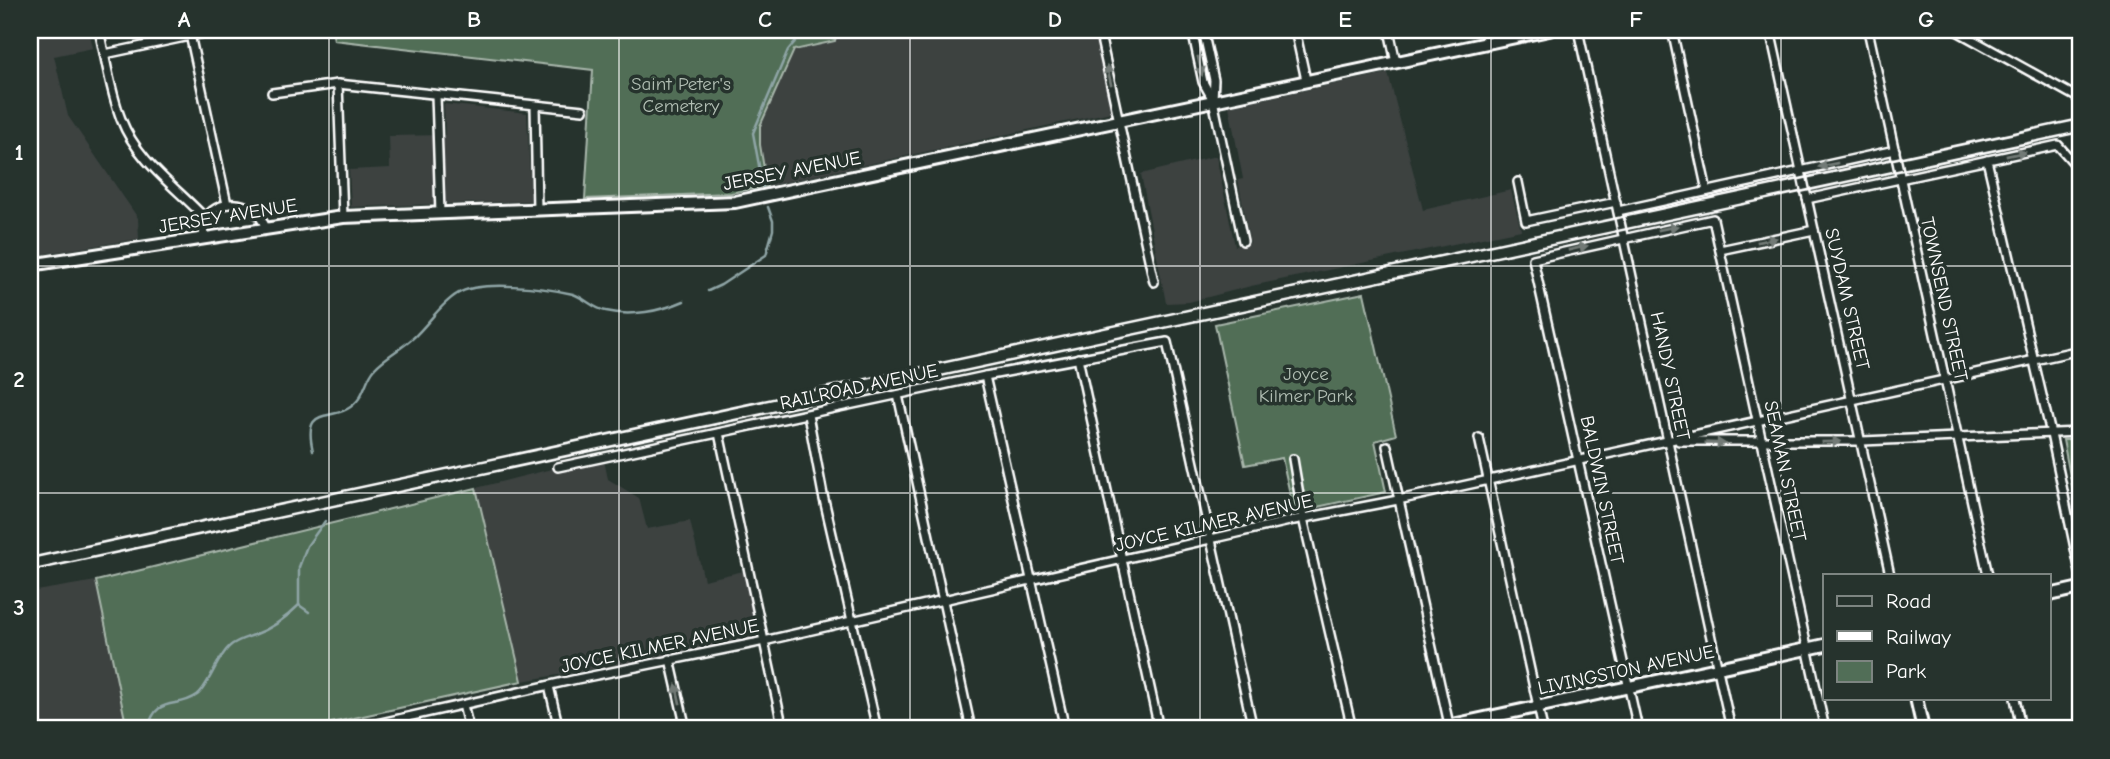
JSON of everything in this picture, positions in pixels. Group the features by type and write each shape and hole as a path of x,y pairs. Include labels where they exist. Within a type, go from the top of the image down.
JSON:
{"street":[{"path":"99,30 121,120 132,141 155,169 205,218"},
{"path":"104,54 189,33 218,30"},
{"path":"1099,30 1154,282"},
{"path":"1192,30 1203,82 1213,100"},
{"path":"1203,30 1214,80 1213,100 1243,241"},
{"path":"1296,30 1306,80"},
{"path":"1389,30 1396,63"},
{"path":"1484,30 1487,44"},
{"name":"JERSEY AVENUE","path":"30,265 343,217 744,201 1549,30"},
{"name":"HANDY STREET","path":"1578,30 1731,729"},
{"path":"1672,30 1707,191"},
{"name":"SUYDAM STREET","path":"1770,30 1890,574"},
{"name":"TOWNSEND STREET","path":"1868,30 1988,574"},
{"path":"1955,30 2080,99"},
{"path":"189,33 228,204"},
{"path":"338,84 343,217"},
{"path":"272,93 338,84 583,110"},
{"path":"436,95 440,214"},
{"path":"535,105 537,210"},
{"path":"1807,199 2058,145 2080,170"},
{"path":"1618,211 1895,150"},
{"path":"2073,162 2080,155"},
{"path":"1987,160 2051,433 2080,572"},
{"path":"1518,182 1526,221 1616,202"},
{"path":"203,238 205,218 216,208 228,204 240,204 250,208 258,214 266,228"},
{"name":"SEAMAN STREET","path":"1623,238 1713,219 1825,729"},
{"path":"1720,250 1814,230"},
{"name":"BALDWIN STREET","path":"1623,238 1533,259 1638,729"},
{"name":"RAILROAD AVENUE","path":"558,467 985,376 1167,342 1211,539"},
{"name":"JOYCE KILMER AVENUE","path":"354,729 378,727 463,705 1303,518 1489,481 2080,350"},
{"path":"1078,358 1159,729"},
{"path":"985,376 1065,729"},
{"path":"898,395 971,729"},
{"path":"808,415 823,495 877,729"},
{"path":"1667,441 1862,441 2080,432"},
{"path":"719,433 783,729"},
{"path":"1479,438 1543,729"},
{"path":"1387,446 1450,728"},
{"path":"1293,459 1303,518 1352,729"},
{"path":"1211,539 1252,729"},
{"path":"2050,595 2080,588"},
{"name":"LIVINGSTON AVENUE","path":"1434,729 1450,728 1823,645"},
{"path":"670,659 686,729"},
{"path":"549,686 559,729"},
{"path":"1916,700 1923,729"},
{"path":"2015,700 2021,729"},
{"path":"463,705 469,729"}],"shaded area":[{"path":"30,30 89,30 93,48 54,56 68,116 138,218 139,239 30,256"},
{"path":"837,30 1093,30 1111,112 767,186 760,145 760,126 794,50 835,41"},
{"path":"1388,73 1423,210 1511,190 1521,230 1251,286 1189,302 1166,303 1141,174 1216,156 1235,246 1250,243 1238,180 1243,179 1229,106"},
{"path":"444,104 527,113 531,201 351,207 349,170 390,168 389,136 445,135"},
{"path":"603,456 608,479 639,498 647,529 690,521 704,580 748,570 764,640 522,681 476,488"},
{"path":"96,581 127,729 30,729 30,592"}],"green space":[{"name":"Saint Peter's Cemetery","path":"332,30 837,30 835,41 794,50 760,126 760,145 767,186 731,193 585,199 593,70 334,40"},
{"name":"Joyce Kilmer Park","path":"1364,293 1396,435 1375,441 1386,492 1294,512 1282,458 1245,465 1215,324"},
{"path":"2063,440 2080,440 2080,490 2073,491"},
{"path":"476,488 522,681 304,729 127,729 96,581"}],"waterway":[{"path":"763,187 753,133 788,50 805,30"},
{"path":"708,291 766,255 773,230 768,207"},
{"path":"313,451 311,435 316,419 349,408 360,397 375,368 412,339 439,309 457,294 468,289 497,286 547,289 573,294 602,310 616,313 656,310 684,301"},
{"path":"148,729 156,711 189,699 201,691 230,646 284,619 299,605 299,567 307,546 325,521"},
{"path":"299,605 309,612"}],"railway":[{"path":"30,558 2080,119"},
{"path":"30,571 2080,132"}]}
